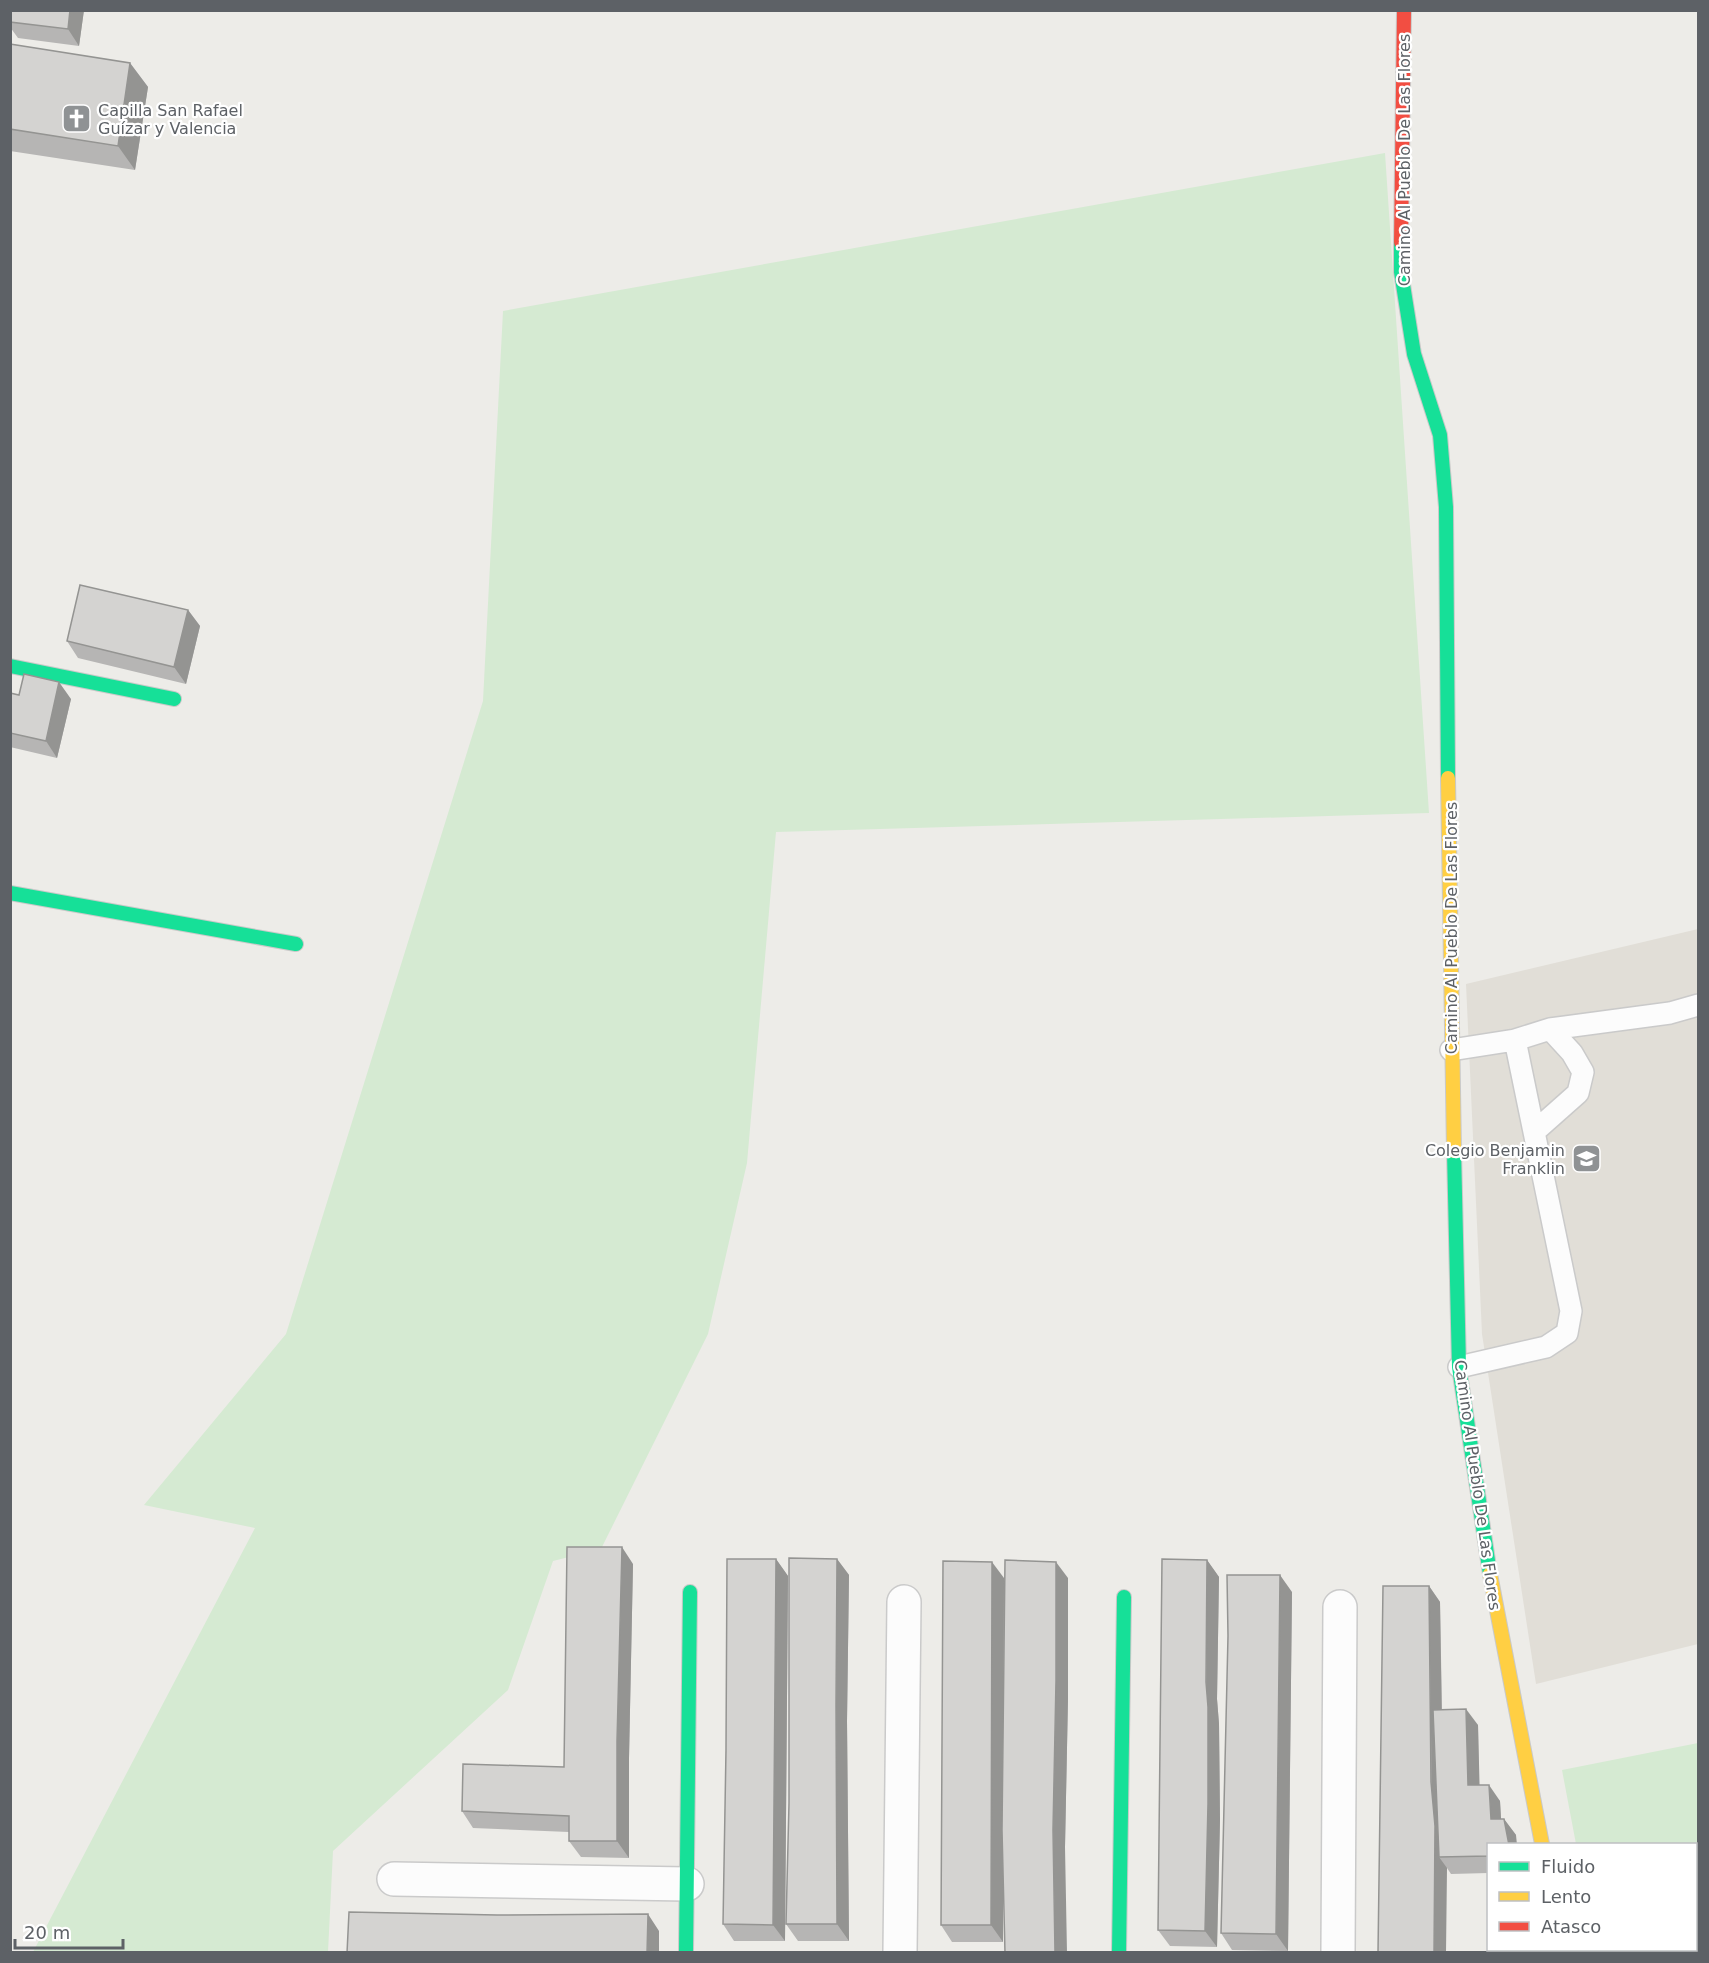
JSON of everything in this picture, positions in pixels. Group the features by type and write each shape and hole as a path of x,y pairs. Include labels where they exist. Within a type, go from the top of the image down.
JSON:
{"street":[{"name":"Camino Al Pueblo De Las Flores","path":"1404,10 1401,272 1414,354 1440,435 1446,507 1451,1050 1459,1366 1493,1594 1542,1843"},
{"path":"10,666 174,699"},
{"path":"10,892 296,944"},
{"path":"686,1953 690,1592"},
{"path":"1119,1953 1124,1597"},
{"path":"900,1953 904,1602"},
{"path":"1338,1953 1340,1607"},
{"path":"394,1879 687,1884"}],"lane":[{"path":"1451,1050 1515,1040 1550,1029 1670,1013 1698,1005"},
{"path":"1534,1132 1578,1093 1583,1072 1572,1053 1550,1029"},
{"path":"1459,1366 1546,1347 1567,1333 1571,1311 1515,1040"}],"shaded area":[{"name":"Colegio Benjamin Franklin","path":"1698,929 1698,1644 1536,1684 1482,1334 1466,984"}],"green space":[{"path":"1385,153 1429,813 776,832 747,1163 708,1334 601,1549 553,1561 508,1690 333,1851 328,1952 33,1952 255,1528 144,1505 286,1334 483,701 503,311"},
{"path":"1698,1743 1698,1952 1597,1952 1697,1951 1697,1843 1576,1843 1562,1770"}],"building":[{"path":"10,10 70,10 68,29 10,22"},
{"name":"Capilla San Rafael Guízar y Valencia","path":"10,44 130,63 118,146 10,129"},
{"path":"80,585 188,610 174,667 67,641"},
{"path":"24,674 59,682 46,741 10,733 10,693 19,695"},
{"path":"567,1547 622,1547 617,1841 569,1841 569,1816 462,1811 463,1764 564,1767"},
{"path":"789,1558 837,1559 837,1924 786,1924 789,1803"},
{"path":"727,1559 776,1559 773,1925 723,1924"},
{"path":"1162,1559 1207,1560 1208,1804 1205,1931 1158,1930"},
{"path":"1005,1560 1056,1562 1053,1830 1055,1953 1005,1953 1002,1830"},
{"path":"943,1561 992,1562 991,1925 941,1925"},
{"path":"1227,1575 1280,1575 1276,1934 1221,1933 1228,1636"},
{"path":"1383,1586 1429,1586 1431,1782 1435,1826 1434,1953 1378,1953"},
{"path":"1466,1709 1468,1785 1489,1785 1491,1819 1504,1819 1509,1843 1487,1843 1487,1856 1439,1857 1433,1710"},
{"path":"349,1912 497,1915 648,1914 647,1953 347,1953"}],"traffic: fast":[{"path":"1401,242 1401,272 1414,354 1440,435 1446,507 1448,778"},
{"path":"10,666 174,699"},
{"path":"10,893 296,944"},
{"path":"1454,1151 1459,1367 1490,1574"},
{"path":"686,1952 690,1592"},
{"path":"1119,1952 1124,1597"}],"traffic: slow":[{"path":"1448,778 1454,1151"},
{"path":"1490,1574 1542,1843"}],"traffic: jam":[{"path":"1401,242 1404,10"}],"place":[{"name":"Capilla San Rafael Guízar y Valencia","path":"77,119"},
{"name":"Colegio Benjamin Franklin","path":"1586,1159"}]}
